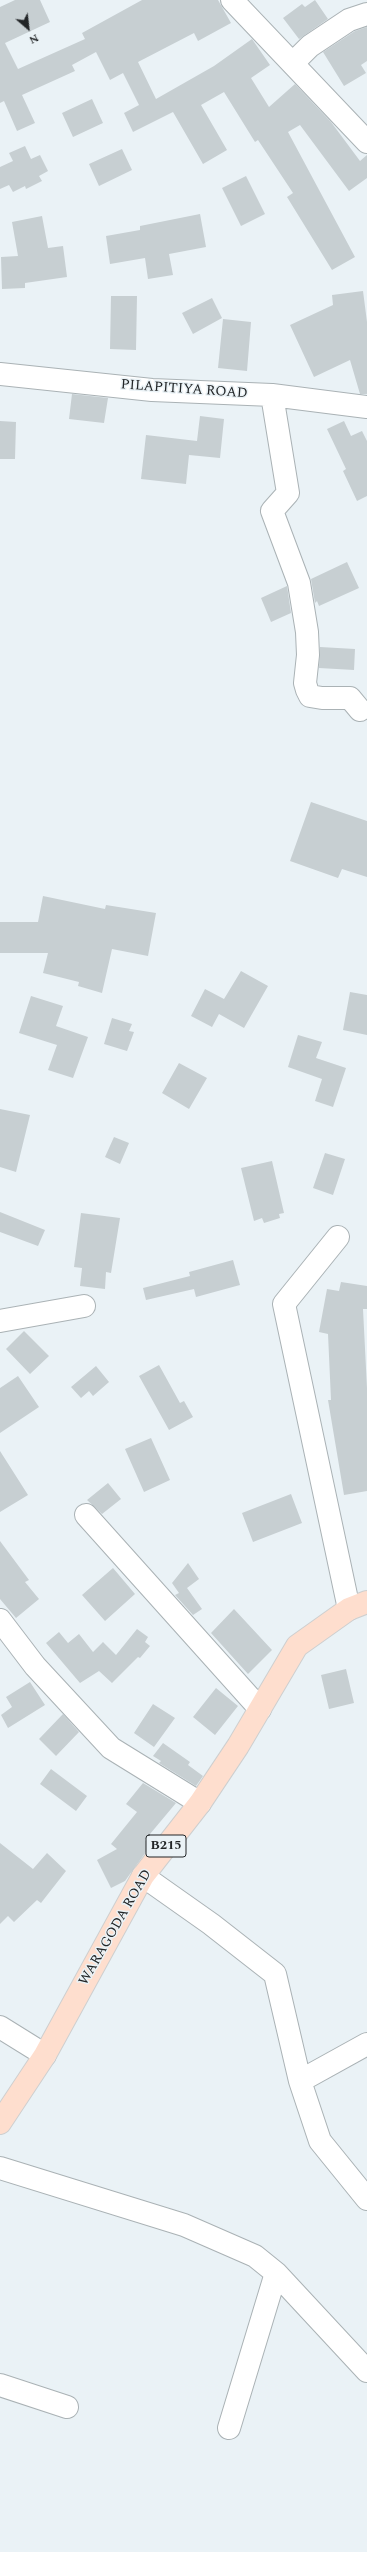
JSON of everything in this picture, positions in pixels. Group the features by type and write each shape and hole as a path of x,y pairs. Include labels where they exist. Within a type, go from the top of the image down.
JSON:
{"main road":[{"name":"WARAGODA ROAD","path":"0,2123 45,2055 143,1876 200,1802 260,1709 297,1646 358,1606"}],"street":[{"path":"232,0 367,142"},
{"path":"293,63 310,46 349,20 367,14"},
{"name":"PILAPITIYA ROAD","path":"0,374 152,390 272,395 367,407"},
{"path":"272,395 288,493 272,511 299,583 307,632 308,655 305,683 310,696 322,698 350,698 360,710"},
{"path":"338,1237 284,1304 358,1606"},
{"path":"0,1321 84,1306"},
{"path":"86,1515 260,1709"},
{"path":"0,1620 35,1666 111,1748 200,1802"},
{"path":"143,1876 211,1924 275,1974 300,2081 320,2141 367,2199"},
{"path":"0,2027 45,2055"},
{"path":"300,2081 367,2044"},
{"path":"0,2168 184,2225 255,2256 276,2272 367,2371"},
{"path":"229,2428 276,2272"},
{"path":"0,2385 67,2407"}],"building":[{"path":"15,0 40,0 50,22 5,43 18,69 85,39 82,33 142,0 218,0 231,23 198,41 194,33 138,62 156,99 214,66 252,39 270,65 251,78 269,107 295,84 331,122 360,161 367,155 367,178 349,191 300,125 288,132 355,257 332,270 287,197 293,193 258,140 255,142 224,92 201,105 227,150 203,164 173,112 133,132 124,113 139,105 123,73 110,80 96,52 72,65 75,71 22,95 35,123 17,131 4,101 0,103 0,7"},
{"path":"315,0 328,19 299,39 283,18 302,4 305,7"},
{"path":"367,27 367,61 361,65 366,73 344,86 323,52 355,31"},
{"path":"92,99 103,123 73,137 62,113"},
{"path":"25,146 31,159 40,155 48,171 39,176 42,181 26,189 25,186 13,192 9,185 0,189 0,167 13,161 9,153"},
{"path":"122,149 132,170 99,186 89,164"},
{"path":"246,176 265,214 241,226 222,188"},
{"path":"200,214 206,247 169,254 173,275 148,279 145,258 110,264 106,236 140,230 140,226"},
{"path":"42,216 48,248 63,246 67,277 25,283 25,288 2,289 1,257 18,256 12,222"},
{"path":"363,291 367,322 367,394 360,394 350,360 314,377 290,325 333,305 332,295"},
{"path":"111,296 137,296 136,350 110,349"},
{"path":"212,298 222,318 193,334 182,313"},
{"path":"223,319 251,322 247,371 218,368"},
{"path":"72,394 108,398 104,423 69,419"},
{"path":"200,416 224,419 220,458 189,455 186,484 141,479 146,435 197,441"},
{"path":"0,421 16,422 15,459 0,459"},
{"path":"344,421 351,436 362,431 367,441 367,496 357,501 343,471 346,469 327,429"},
{"path":"347,562 359,588 319,606 317,601 315,603 311,579"},
{"path":"287,586 291,613 271,622 261,598"},
{"path":"320,647 355,649 354,670 319,668"},
{"path":"311,802 367,821 367,877 342,869 338,878 290,861"},
{"path":"43,896 105,909 106,905 156,913 148,956 112,949 102,993 78,986 79,982 43,973 48,953 0,953 0,922 38,922"},
{"path":"241,971 268,986 244,1028 219,1014 212,1027 191,1016 205,989 224,999"},
{"path":"350,992 367,995 367,1035 343,1030"},
{"path":"31,996 63,1006 56,1026 88,1037 73,1078 48,1070 57,1045 19,1033"},
{"path":"112,1018 132,1024 129,1031 134,1032 127,1051 104,1044"},
{"path":"298,1035 322,1042 316,1058 346,1068 333,1107 315,1101 322,1079 288,1067"},
{"path":"179,1063 207,1078 189,1109 162,1093"},
{"path":"0,1109 30,1115 16,1172 0,1167"},
{"path":"114,1137 129,1143 120,1164 105,1157"},
{"path":"325,1153 345,1159 333,1195 313,1188"},
{"path":"272,1161 284,1213 279,1214 280,1218 264,1223 262,1218 254,1221 241,1168"},
{"path":"0,1212 45,1230 38,1246 0,1232"},
{"path":"81,1213 120,1218 111,1273 106,1272 105,1289 80,1286 82,1268 74,1267"},
{"path":"233,1260 240,1285 196,1297 194,1289 146,1300 143,1288 190,1276 189,1272"},
{"path":"341,1282 367,1286 367,1309 363,1309 367,1388 367,1491 344,1495 328,1400 331,1400 328,1334 319,1332 327,1289 339,1291"},
{"path":"24,1331 49,1356 30,1374 6,1349"},
{"path":"159,1365 180,1403 184,1401 193,1417 169,1430 139,1376"},
{"path":"96,1366 109,1382 93,1396 89,1391 81,1398 71,1387"},
{"path":"18,1376 39,1407 0,1433 0,1388"},
{"path":"151,1438 170,1480 144,1492 125,1449"},
{"path":"0,1451 28,1495 0,1512"},
{"path":"108,1483 121,1499 102,1514 87,1500"},
{"path":"291,1494 302,1523 253,1542 242,1513"},
{"path":"0,1541 29,1580 25,1582 39,1599 16,1618 0,1599"},
{"path":"188,1563 199,1579 187,1588 202,1609 193,1615 175,1595 179,1593 172,1583"},
{"path":"113,1568 135,1594 105,1621 82,1595"},
{"path":"234,1609 272,1650 248,1674 211,1633"},
{"path":"137,1629 148,1637 145,1642 150,1646 140,1658 138,1657 112,1683 99,1671 80,1683 46,1643 59,1632 68,1643 79,1634 93,1652 103,1642 116,1655"},
{"path":"346,1669 354,1703 329,1709 321,1675"},
{"path":"30,1682 45,1705 8,1728 1,1715 12,1707 6,1697"},
{"path":"216,1688 238,1706 215,1735 193,1717"},
{"path":"153,1704 175,1718 154,1747 134,1733"},
{"path":"63,1714 79,1732 56,1756 39,1739"},
{"path":"163,1743 190,1762 188,1765 203,1776 196,1786 159,1763 161,1761 153,1756"},
{"path":"51,1769 87,1796 76,1811 40,1784"},
{"path":"143,1783 176,1803 145,1840 151,1845 125,1881 111,1888 97,1860 117,1849 111,1844 137,1812 126,1804"},
{"path":"0,1843 33,1869 47,1853 66,1871 41,1903 37,1900 14,1922 8,1916 0,1924"}]}
